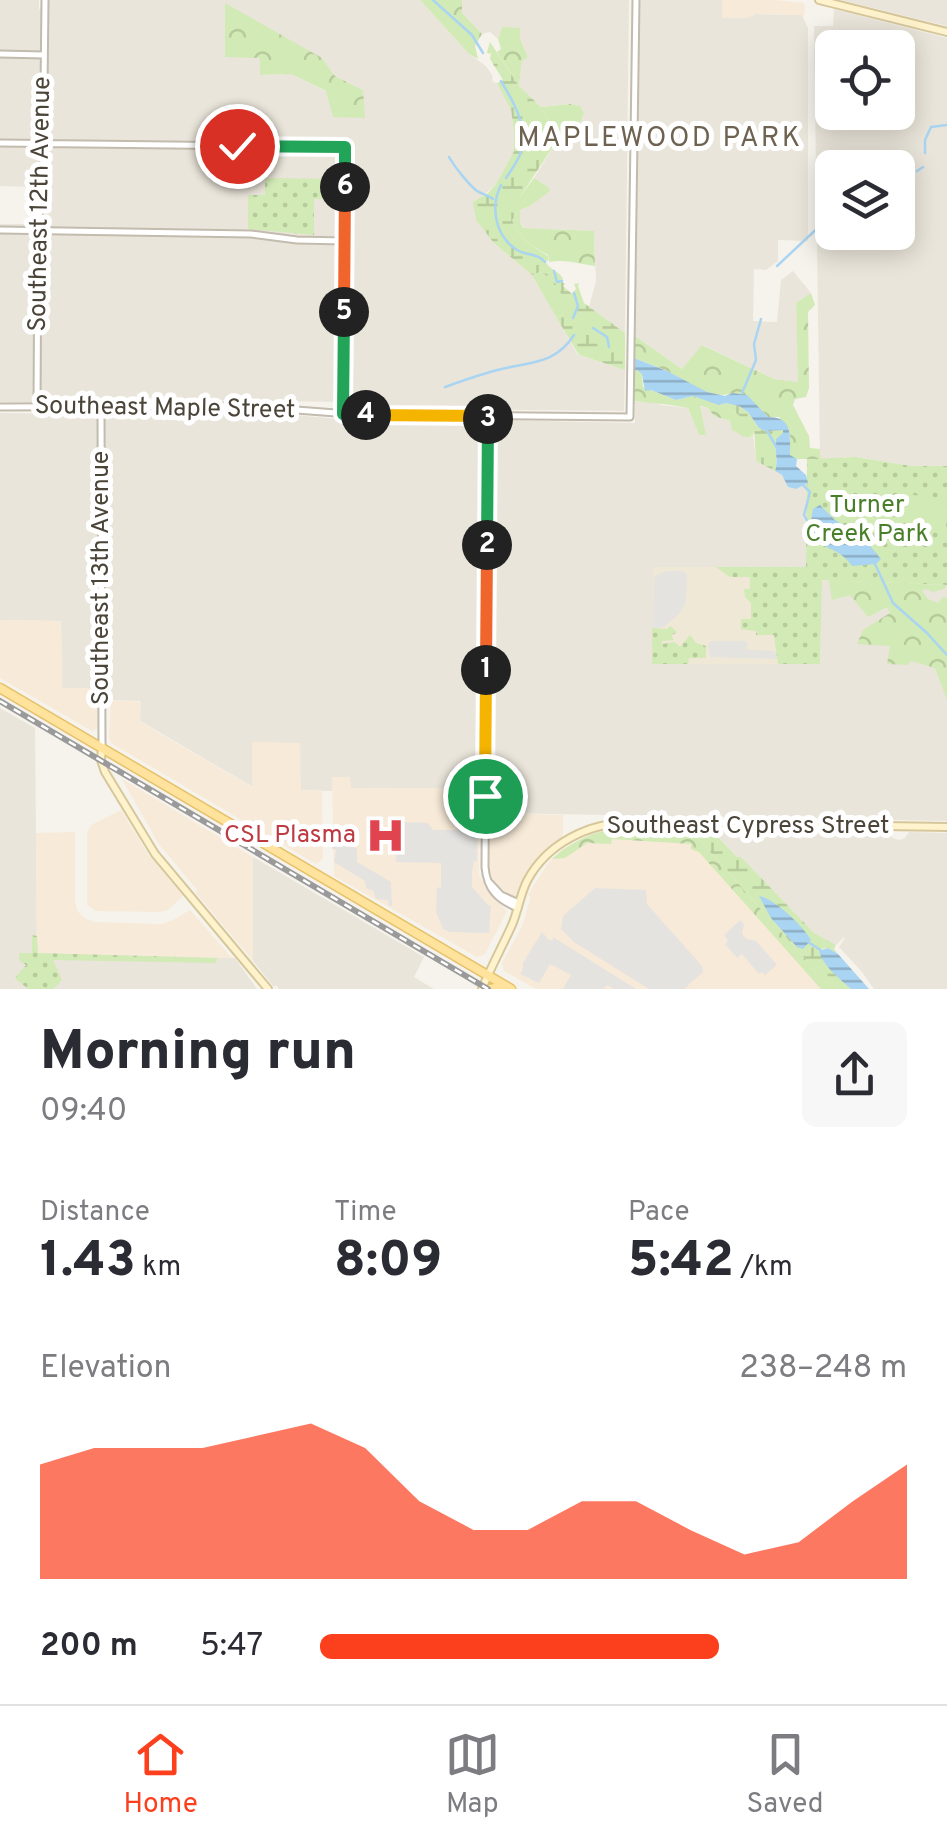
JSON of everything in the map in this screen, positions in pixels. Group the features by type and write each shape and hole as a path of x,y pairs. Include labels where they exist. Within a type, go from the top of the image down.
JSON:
{"main road":[{"path":"819,0 947,32"},
{"path":"0,688 509,988"},
{"path":"102,748 105,772 148,844 268,989"},
{"name":"Southeast Cypress Street","path":"479,989 526,882 538,864 551,850 586,830 623,822 947,827"},
{"path":"490,989 509,988"}],"street":[{"name":"Southeast 12th Avenue","path":"38,407 38,230 45,0"},
{"name":"Southeast Maple Street","path":"0,407 244,406 343,414 630,417 636,0"},
{"path":"0,54 44,55"},
{"path":"0,143 345,147 343,414"},
{"path":"0,230 260,235 344,241"},
{"name":"Southeast 13th Avenue","path":"101,408 102,748"},
{"path":"488,416 484,867 491,890 498,898 519,905"}],"shaded area":[{"path":"0,0 39,0 39,9 48,9 49,0 420,0 469,54 486,66 511,110 514,151 496,184 476,202 494,243 532,275 578,355 625,370 624,411 350,408 337,402 160,399 0,402 0,224 32,224 37,187 0,186","holes":["322,58 335,76 363,90 327,92 291,74 261,75"]},
{"path":"462,0 629,0 625,333 589,307 596,281 594,231 524,228 520,222 520,210 530,206 547,186 534,178 558,139 577,140 575,122 581,121 584,113 580,106 571,104 541,107 519,86 522,61 528,57 520,39 502,27 498,39 490,32 482,34 462,13"},
{"name":"MAPLEWOOD PARK","path":"640,0 722,0 722,18 802,15 808,28 808,241 778,240 778,261 766,270 754,269 753,321 777,322 781,280 793,271 811,293 796,303 799,382 774,379 703,345 682,369 635,336"},
{"path":"722,0 803,3 804,18 756,14 748,18 722,18"},
{"path":"841,0 947,0 947,26"},
{"path":"834,9 947,38 947,466 911,466 856,457 820,459 817,250 915,250 915,150 816,150 815,130 915,130 915,30 815,30 815,98 814,26 833,26"},
{"path":"656,401 688,408 699,435 705,434 699,406 708,408 714,416 730,421 733,430 747,438 753,435 756,461 782,475 788,487 796,489 807,483 806,567 820,664 821,580 947,585 947,821 490,813 494,424 497,420 635,423 635,402"},
{"path":"250,411 338,419 483,420 479,789 350,788 332,778 332,791 301,790 253,742 253,787 140,721 140,701 108,700 108,688 62,688 61,621 0,620 0,413"},
{"path":"653,567 806,567 820,664 652,664"},
{"path":"666,571 684,571 687,575 686,602 664,627 653,628 654,577"},
{"path":"0,620 61,621 62,688 97,688 97,729 92,731 0,678"},
{"path":"711,641 747,641 747,650 775,651 777,659 710,657"},
{"path":"111,700 141,702 140,722 252,787 252,742 300,743 301,790 322,791 323,859 316,864 111,743"},
{"path":"0,708 35,728 37,953 235,958 257,989 0,989"},
{"path":"332,777 350,777 351,788 479,789 479,874 488,892 507,911 485,954 477,957 334,876"},
{"path":"122,779 253,857 253,961 158,843"},
{"path":"121,810 148,854 183,896 168,910 96,911 87,905 87,832 91,825"},
{"path":"489,813 563,815 563,837 540,858 513,899 491,880"},
{"path":"397,822 428,823 433,830 474,830 477,860 472,887 491,906 489,933 443,929 436,912 441,863 396,862"},
{"path":"630,827 689,828 832,989 536,989 504,971 502,963 522,926 531,897 528,895 548,863 563,849 591,834"},
{"path":"710,829 740,829 750,838 760,830 790,830 800,839 810,830 889,832 899,840 909,832 947,833 947,989 874,989 839,947 844,937 836,945 814,933"},
{"path":"75,832 75,902 86,919 162,924 190,910 232,958 37,953 36,833"},
{"path":"332,838 340,838 357,849 357,862 391,882 392,906 388,900 376,899 365,881 334,862"},
{"path":"253,857 424,957 414,977 434,989 274,987 253,961"},
{"path":"595,888 646,890 647,904 702,966 703,972 684,989 649,989 574,942 561,929 563,916"},
{"path":"740,920 744,924 742,934 756,941 777,965 765,975 759,974 742,954 737,958 725,944 728,941 724,935"},
{"path":"542,932 549,940 553,937 636,989 614,989 607,985 604,989 563,989 571,975 550,964 539,983 520,974"}],"green space":[{"path":"420,0 462,0 462,13 482,34 475,46 478,59 469,54"},
{"path":"225,3 322,58 335,76 363,90 365,118 333,117 326,91 291,74 260,75 260,58 225,57"},
{"path":"502,27 520,28 528,57 522,61 519,86 497,52 501,49 498,39"},
{"path":"490,42 519,86 541,107 558,139 520,197 520,210 512,220 522,237 548,256 545,261 562,276 563,286 572,294 574,284 579,283 584,303 625,333 625,370 579,355 556,317 564,314 564,307 555,284 540,272 532,275 494,243 476,220 473,202 496,184 514,151 511,110 497,83 503,80 487,52"},
{"path":"580,106 584,113 576,123 577,140 558,139 541,107"},
{"path":"265,178 338,179 338,199 314,199 314,235 248,229 248,195 265,195"},
{"path":"534,178 547,186 550,191 520,210 520,197"},
{"path":"520,210 523,228 594,231 595,266 549,262 548,255 526,241 515,227 512,220"},
{"path":"540,272 560,289 564,314 556,317 532,275"},
{"path":"811,293 815,305 808,312 809,388 806,397 795,399 793,405 809,436 810,448 820,449 820,459 789,456 790,435 779,417 768,417 756,405 733,393 706,392 634,358 635,336 682,369 702,345 774,379 798,382 796,303"},
{"path":"633,372 642,374 643,387 676,400 693,396 713,402 755,427 753,435 747,438 732,430 730,421 700,406 706,435 699,435 688,408 633,401"},
{"path":"726,403 748,412 765,431 783,430 776,439 775,471 756,461 754,427 719,405"},
{"name":"Turner Creek Park","path":"856,457 911,466 947,466 947,585 822,580 820,664 778,664 774,635 756,635 756,631 741,629 741,619 751,619 751,603 744,589 750,589 750,577 730,577 716,567 806,567 807,459"},
{"path":"909,494 947,501 946,530 904,522"},
{"path":"829,580 947,585 933,592 922,591 938,603 947,598 947,700 935,668 911,661 907,665 887,664 890,646 857,644 863,630 890,613 887,607 868,617 850,595 832,600"},
{"path":"670,626 677,632 671,636 674,640 662,644 675,642 680,647 690,635 696,643 706,646 706,658 689,658 688,664 652,664 652,628"},
{"path":"630,827 689,828 832,989 821,989 699,852 691,849 691,844 612,839 611,844 587,843 565,858 552,859 588,836"},
{"path":"689,828 710,829 814,933 836,945 838,954 821,949 837,976 851,989 832,989"},
{"path":"32,935 37,936 38,953 217,958 216,963 53,960 62,980 53,989 28,989 15,978 26,965 19,960 19,953 32,953"}],"water":[{"path":"634,358 707,392 747,395 768,417 782,420 788,428 790,455 797,459 796,466 808,483 796,489 788,487 775,471 776,439 783,430 759,428 739,406 719,405 693,396 676,400 645,391 642,374 633,372"},
{"path":"820,505 835,520 862,536 881,559 876,564 852,566 816,540 811,523 813,509"},
{"path":"759,896 802,928 811,940 803,949 771,918"},
{"path":"828,948 869,989 851,989 832,972 819,951"}],"waterway":[{"path":"433,0 472,35 483,53"},
{"path":"501,81 516,108 523,138 519,157 506,178"},
{"path":"925,153 931,127 947,125"},
{"path":"449,157 477,191 493,199"},
{"path":"917,171 923,167"},
{"path":"501,185 495,212 499,229 517,250 545,262"},
{"path":"777,266 815,230"},
{"path":"554,271 557,282 562,281"},
{"path":"573,318 578,306 574,293"},
{"path":"742,393 756,360 754,344 761,319"},
{"path":"593,328 607,337 609,347"},
{"path":"445,387 544,359 560,351 574,335"},
{"path":"766,429 777,448"},
{"path":"803,485 810,492 804,515 812,529"},
{"path":"92,531 92,522 93,531"},
{"path":"875,564 893,603 947,655"},
{"path":"808,942 822,951"}],"railway":[{"path":"0,701 488,989"}],"place":[{"name":"CSL Plasma","path":"386,836"}],"district":[{"name":"MAPLEWOOD PARK","path":"660,139"}],"route":[{"path":"237,146 345,147 343,414 488,416 485,796"}]}
